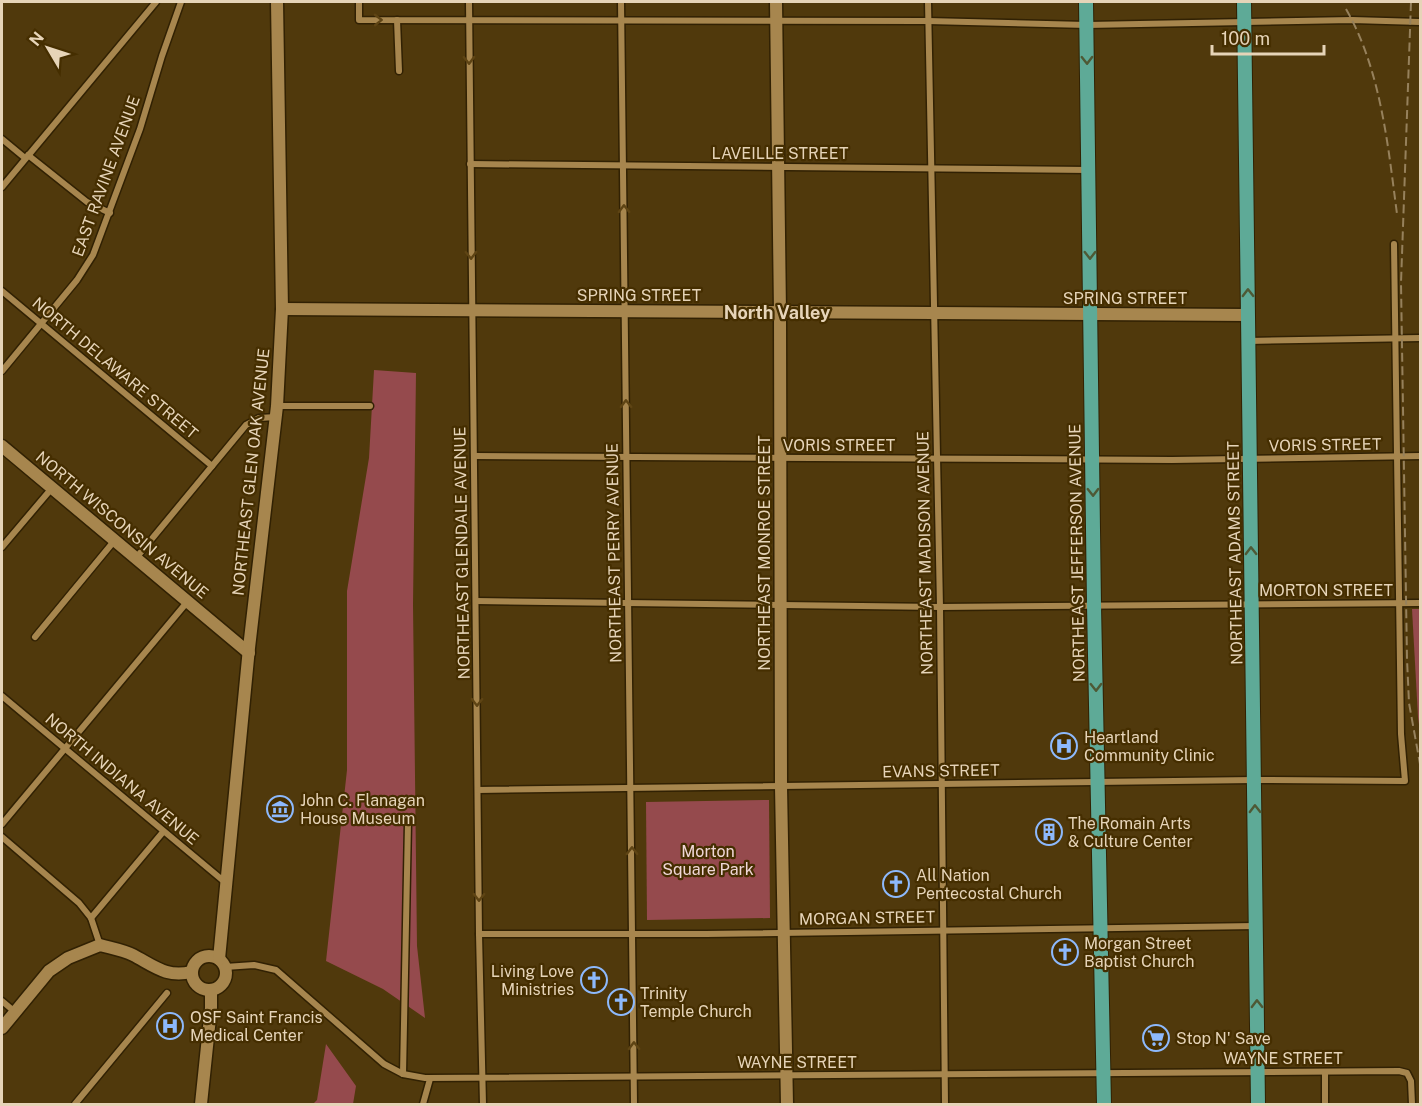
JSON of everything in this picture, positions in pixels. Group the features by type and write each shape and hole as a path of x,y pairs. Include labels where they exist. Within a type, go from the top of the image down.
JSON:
{"main road":[{"name":"NORTHEAST JEFFERSON AVENUE","path":"1086,2 1094,605 1104,1104"},
{"name":"NORTHEAST ADAMS STREET","path":"1244,2 1258,1104"}],"street":[{"path":"2,187 156,2"},
{"name":"EAST RAVINE AVENUE","path":"2,371 89,264 140,129 181,2"},
{"name":"NORTHEAST GLEN OAK AVENUE","path":"222,963 226,884 253,612 277,411 282,309 278,2"},
{"path":"359,2 359,20 928,21 1086,25 1352,20 1420,22"},
{"name":"NORTHEAST GLENDALE AVENUE","path":"469,2 479,934 483,1104"},
{"name":"NORTHEAST PERRY AVENUE","path":"621,2 634,1104"},
{"name":"NORTHEAST MONROE STREET","path":"776,2 780,312 781,788 787,1104"},
{"name":"NORTHEAST MADISON AVENUE","path":"928,2 940,607 945,1104"},
{"path":"397,20 399,71"},
{"path":"2,139 90,204 110,213"},
{"name":"LAVEILLE STREET","path":"470,164 1090,170"},
{"path":"1394,244 1399,603"},
{"name":"NORTH DELAWARE STREET","path":"2,291 212,466"},
{"name":"SPRING STREET","path":"282,309 1248,315"},
{"path":"1248,340 1420,338"},
{"path":"136,558 249,423 277,411 370,406"},
{"name":"NORTH WISCONSIN AVENUE","path":"2,446 249,653"},
{"name":"VORIS STREET","path":"474,456 1250,460 1420,456"},
{"path":"2,548 52,488"},
{"path":"35,637 115,540"},
{"name":"MORTON STREET","path":"476,601 940,607 1420,603"},
{"path":"2,824 188,602"},
{"name":"EVANS STREET","path":"478,790 781,788 1254,780 1405,781 1401,734 1399,603"},
{"path":"209,619 228,631 238,634 249,627 253,612"},
{"name":"NORTH INDIANA AVENUE","path":"2,696 226,884"},
{"path":"403,1074 408,823"},
{"path":"91,918 163,832"},
{"path":"2,837 79,903 91,918 100,945"},
{"name":"NORTHEAST GLEN OAK AVENUE","path":"204,956 213,942 224,908"},
{"name":"MORGAN STREET","path":"479,934 784,933 1256,926"},
{"path":"2,1028 49,971 68,958 100,945 131,954 163,971 178,975 191,972"},
{"path":"204,956 210,956 222,963 225,977 223,982 211,990 197,986 191,972 195,962 204,956"},
{"name":"WAYNE STREET","path":"222,963 254,965 276,970 384,1064 403,1074 430,1078 1399,1071 1407,1073 1411,1081 1412,1104"},
{"path":"201,1104 211,990"},
{"path":"75,1104 167,993"},
{"path":"2,1001 15,1012"},
{"path":"1325,1072 1325,1104"},
{"path":"423,1104 430,1078"}],"green space":[{"path":"374,370 416,373 413,605 417,946 425,1018 383,989 326,961 347,770 347,591 369,458"},
{"path":"1412,609 1420,609 1420,732 1418,717"},
{"name":"Morton Square Park","path":"769,800 770,918 647,920 646,802"},
{"path":"326,1044 356,1086 353,1104 313,1104 317,1100"}],"railway":[{"path":"1411,2 1401,283 1407,659 1409,703 1420,764"},
{"path":"1346,9 1358,33 1375,83 1386,135 1397,214"}],"place":[{"name":"Heartland Community Clinic","path":"1064,746"},
{"name":"John C. Flanagan House Museum","path":"280,809"},
{"name":"The Romain Arts & Culture Center","path":"1049,832"},
{"name":"All Nation Pentecostal Church","path":"896,884"},
{"name":"Morgan Street Baptist Church","path":"1065,952"},
{"name":"Living Love Ministries","path":"594,980"},
{"name":"Trinity Temple Church","path":"621,1002"},
{"name":"OSF Saint Francis Medical Center","path":"170,1026"},
{"name":"Stop N' Save","path":"1156,1038"}],"district":[{"name":"North Valley","path":"777,312"}]}
